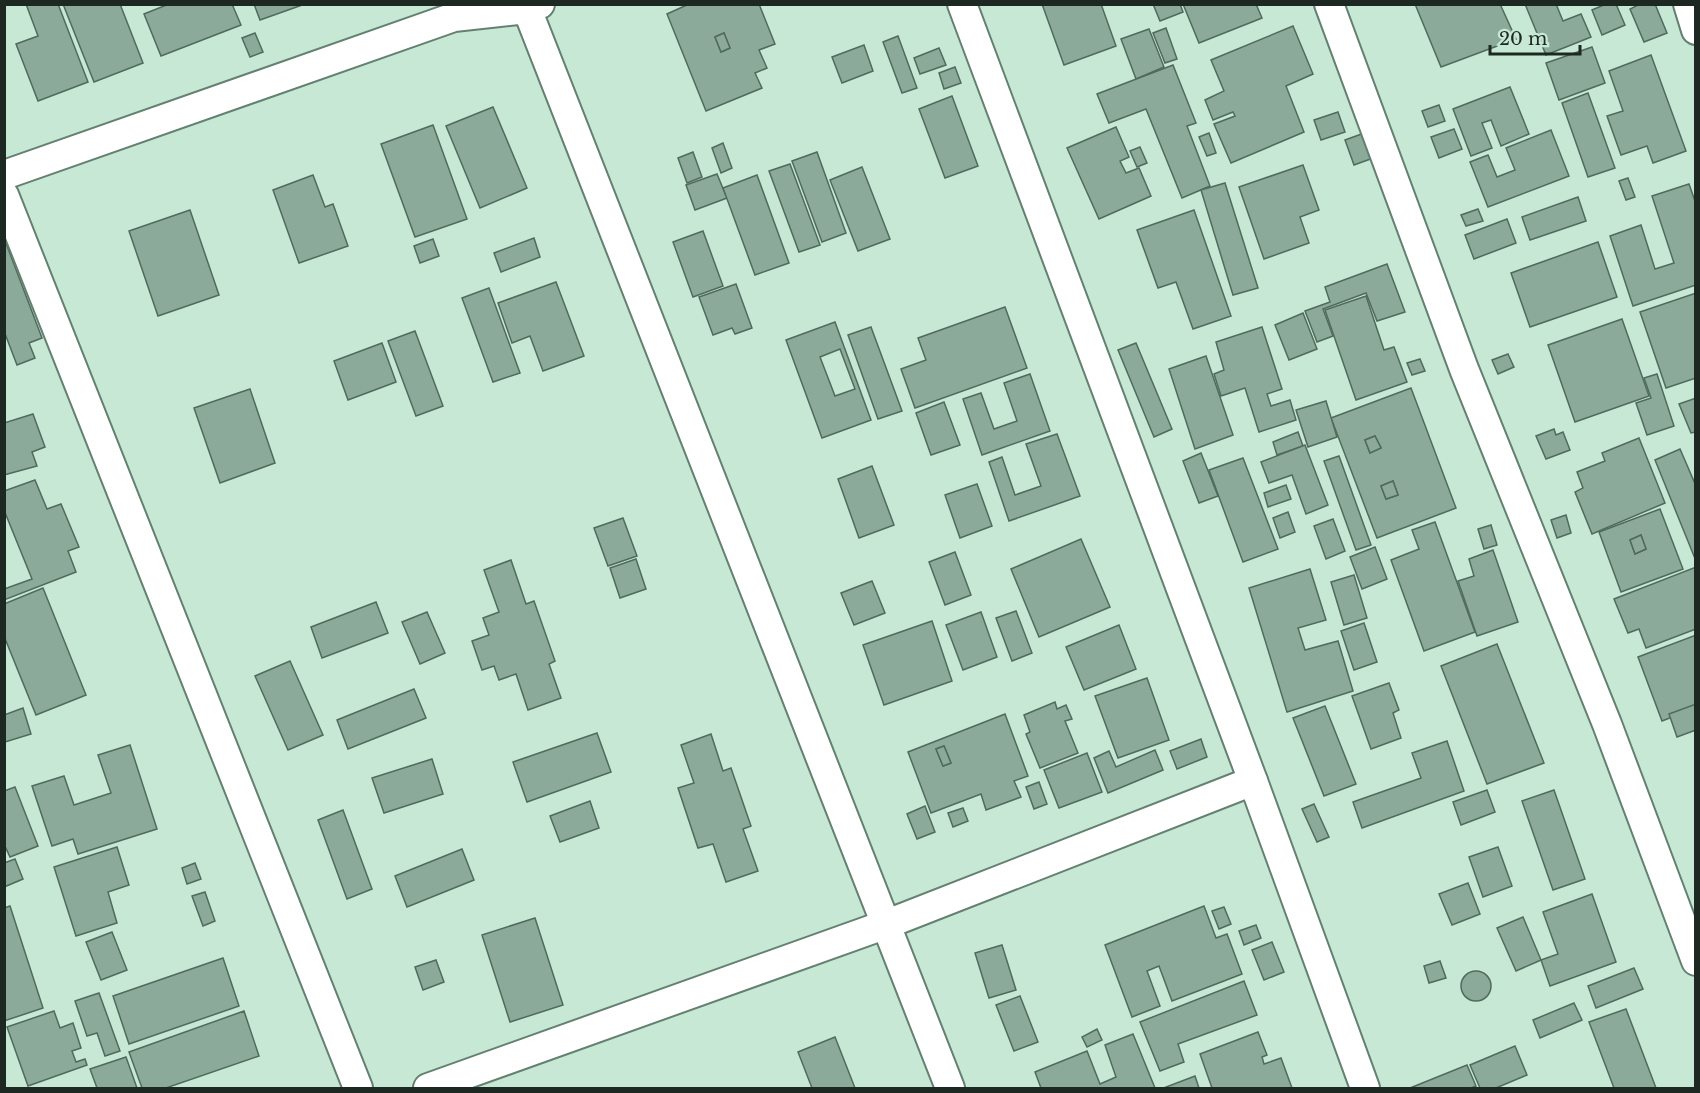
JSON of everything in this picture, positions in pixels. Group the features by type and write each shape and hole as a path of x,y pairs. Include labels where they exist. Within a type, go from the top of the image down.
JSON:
{"street":[{"path":"962,4 1253,781 1365,1089"},
{"path":"1329,4 1464,369 1607,724 1695,961"},
{"path":"1688,4 1695,30"},
{"path":"4,175 451,11 533,7 950,1089"},
{"path":"4,195 358,1089"},
{"path":"429,1089 887,924 1253,781"}],"building":[{"path":"26,4 58,4 88,82 38,101 16,44 38,36"},
{"path":"63,4 120,4 143,63 94,82"},
{"path":"169,4 232,4 241,25 161,56 144,14"},
{"path":"254,4 305,4 260,20"},
{"path":"689,4 759,4 775,44 759,50 767,68 755,73 762,88 706,111 667,14","holes":["724,33 730,48 721,52 715,37"]},
{"path":"1042,4 1101,4 1116,46 1064,65"},
{"path":"1153,4 1180,4 1183,12 1160,21"},
{"path":"1183,4 1256,4 1262,18 1199,43"},
{"path":"1415,4 1500,4 1516,39 1441,67"},
{"path":"1525,4 1556,4 1563,21 1581,14 1591,37 1546,55"},
{"path":"1606,4 1616,4 1625,25 1602,35 1592,10"},
{"path":"1640,4 1655,4 1667,33 1644,42 1630,9"},
{"path":"1293,26 1313,74 1286,86 1304,132 1231,163 1214,124 1235,116 1233,112 1213,120 1205,100 1224,91 1211,60"},
{"path":"1166,28 1177,59 1165,63 1153,33"},
{"path":"1149,29 1164,67 1136,79 1121,39"},
{"path":"255,33 263,52 250,57 242,38"},
{"path":"724,33 730,48 721,52 715,37"},
{"path":"898,36 917,88 902,93 883,42"},
{"path":"864,45 873,71 842,83 832,57"},
{"path":"1592,47 1605,83 1559,100 1546,63"},
{"path":"939,48 946,65 920,74 914,58"},
{"path":"1651,55 1686,151 1653,163 1647,146 1621,155 1607,116 1623,111 1609,71"},
{"path":"1173,65 1196,123 1187,126 1210,186 1182,198 1146,109 1109,123 1097,94"},
{"path":"955,67 961,83 944,89 939,73"},
{"path":"1510,87 1529,134 1501,146 1491,120 1482,123 1492,148 1471,156 1453,109"},
{"path":"1588,93 1615,168 1588,177 1562,103"},
{"path":"952,96 978,166 945,178 919,109"},
{"path":"1439,105 1445,121 1428,127 1422,111"},
{"path":"493,107 527,188 480,208 446,126"},
{"path":"1338,112 1345,132 1321,140 1314,120"},
{"path":"433,125 467,219 415,237 381,144"},
{"path":"1116,127 1129,157 1120,161 1126,173 1139,168 1151,196 1099,219 1067,148"},
{"path":"1454,129 1462,149 1439,158 1431,137"},
{"path":"1551,130 1569,176 1488,207 1470,162 1488,155 1497,177 1515,170 1506,148"},
{"path":"1367,132 1376,157 1354,165 1345,140"},
{"path":"1209,133 1216,153 1207,156 1199,137"},
{"path":"723,143 732,168 721,173 712,148"},
{"path":"1140,147 1147,163 1137,167 1130,151"},
{"path":"693,152 702,177 687,183 678,158"},
{"path":"817,152 846,233 822,242 792,161"},
{"path":"790,164 820,245 799,252 769,171"},
{"path":"1303,165 1319,210 1300,217 1309,243 1264,259 1239,187"},
{"path":"862,167 890,239 858,251 830,180"},
{"path":"717,174 727,198 695,210 686,185"},
{"path":"313,175 325,207 333,204 348,246 299,263 273,190"},
{"path":"757,175 789,263 755,275 723,188"},
{"path":"1628,178 1635,197 1626,200 1619,181"},
{"path":"1225,183 1258,288 1233,295 1201,190"},
{"path":"1689,184 1696,204 1696,285 1633,306 1610,236 1641,225 1655,269 1674,263 1652,196"},
{"path":"1578,197 1586,221 1530,240 1522,217"},
{"path":"1478,209 1483,221 1466,226 1461,215"},
{"path":"190,210 219,295 158,316 129,231"},
{"path":"1194,210 1231,316 1193,329 1176,282 1158,288 1137,230"},
{"path":"1507,219 1516,243 1474,259 1465,235"},
{"path":"703,231 723,286 693,297 673,242"},
{"path":"4,238 42,338 29,343 35,358 17,365 4,331"},
{"path":"534,238 540,257 501,272 494,253"},
{"path":"433,239 439,256 420,263 414,246"},
{"path":"1598,242 1617,297 1530,327 1511,273"},
{"path":"1387,264 1405,312 1377,321 1366,293 1323,309 1333,336 1317,342 1305,311 1330,302 1325,287"},
{"path":"556,282 584,356 543,371 530,336 512,343 498,303"},
{"path":"736,284 752,328 735,334 732,328 713,335 699,297"},
{"path":"489,288 520,373 493,382 462,298"},
{"path":"1696,293 1696,378 1666,388 1640,312"},
{"path":"1366,296 1384,350 1394,347 1407,382 1356,400 1325,310"},
{"path":"1005,307 1027,368 915,408 901,369 926,360 918,338"},
{"path":"1303,313 1317,349 1289,360 1275,325"},
{"path":"1622,319 1649,396 1575,422 1548,345"},
{"path":"835,322 871,420 822,438 786,340","holes":["840,349 855,389 835,396 820,357"]},
{"path":"871,327 902,411 878,419 848,335"},
{"path":"1262,327 1282,389 1267,394 1271,406 1290,400 1296,420 1259,432 1245,388 1221,396 1214,374 1224,370 1216,342"},
{"path":"415,331 443,406 416,416 388,341"},
{"path":"382,343 396,382 348,400 334,361"},
{"path":"1136,343 1172,429 1154,437 1118,350"},
{"path":"1508,354 1514,367 1498,374 1492,360"},
{"path":"1206,356 1233,435 1195,449 1169,369"},
{"path":"1420,359 1425,371 1412,375 1407,363"},
{"path":"1030,374 1050,431 982,455 963,399 981,393 994,429 1017,421 1004,383"},
{"path":"1657,374 1674,426 1647,435 1636,403 1651,398 1644,378"},
{"path":"1411,388 1456,508 1377,538 1331,418","holes":["1375,436 1381,448 1370,453 1365,440","1393,481 1398,495 1386,499 1381,486"]},
{"path":"250,389 275,463 220,483 194,408"},
{"path":"1696,398 1696,432 1691,433 1679,404"},
{"path":"1326,401 1337,437 1308,447 1296,410"},
{"path":"944,402 960,445 931,455 916,413"},
{"path":"33,414 45,447 32,452 37,466 4,475 4,423"},
{"path":"1554,429 1556,435 1563,432 1570,450 1546,459 1536,436"},
{"path":"1298,432 1303,446 1277,455 1273,442"},
{"path":"1057,434 1080,496 1009,521 989,462 1002,457 1015,495 1041,486 1026,444"},
{"path":"1375,436 1381,448 1370,453 1365,440"},
{"path":"1639,438 1665,503 1592,534 1575,492 1583,488 1577,472 1605,461 1602,453"},
{"path":"1305,445 1328,505 1306,514 1292,475 1269,483 1261,462"},
{"path":"1680,449 1696,486 1696,561 1655,460"},
{"path":"1201,453 1218,496 1199,503 1183,461"},
{"path":"1339,456 1371,545 1356,550 1324,461"},
{"path":"1243,458 1278,549 1243,562 1209,470"},
{"path":"872,466 894,525 859,538 838,479"},
{"path":"35,480 47,509 61,504 79,547 68,551 76,572 4,600 4,589 32,579 4,510 4,491"},
{"path":"1393,481 1398,495 1386,499 1381,486"},
{"path":"977,484 992,526 960,538 945,495"},
{"path":"1286,485 1291,499 1268,507 1264,493"},
{"path":"1660,509 1683,569 1621,592 1599,532","holes":["1641,535 1646,549 1635,554 1630,540"]},
{"path":"1288,512 1295,532 1280,538 1273,518"},
{"path":"1566,515 1571,533 1557,538 1551,520"},
{"path":"623,518 637,556 608,566 594,528"},
{"path":"1333,519 1345,551 1326,559 1314,526"},
{"path":"1435,522 1475,632 1424,651 1391,560 1419,549 1412,530"},
{"path":"1491,525 1497,545 1484,549 1478,529"},
{"path":"1641,535 1646,549 1635,554 1630,540"},
{"path":"1081,539 1110,607 1039,637 1011,569"},
{"path":"1375,547 1387,579 1362,589 1350,557"},
{"path":"1493,550 1518,622 1477,636 1458,581 1474,576 1469,559"},
{"path":"955,552 971,595 945,605 929,562"},
{"path":"636,559 646,589 620,598 610,568"},
{"path":"511,560 526,604 534,601 555,661 549,664 561,698 528,710 516,674 499,680 494,666 482,670 472,641 489,635 483,618 499,612 484,570"},
{"path":"1696,567 1696,629 1646,648 1639,629 1628,633 1614,599"},
{"path":"1310,569 1326,620 1298,628 1305,650 1338,641 1353,691 1287,712 1249,588"},
{"path":"1354,575 1367,618 1344,625 1331,582"},
{"path":"872,581 885,613 854,625 841,593"},
{"path":"43,588 86,695 36,715 4,636 4,604"},
{"path":"376,602 388,633 322,658 311,627"},
{"path":"1016,611 1032,653 1012,661 996,618"},
{"path":"427,612 445,653 420,664 402,622"},
{"path":"981,612 997,657 963,670 946,625"},
{"path":"932,621 952,681 884,705 863,645"},
{"path":"1364,623 1377,662 1354,670 1341,631"},
{"path":"1119,625 1136,669 1084,690 1066,647"},
{"path":"1696,635 1696,708 1662,721 1638,657"},
{"path":"1497,644 1544,763 1487,784 1441,666"},
{"path":"290,661 323,735 288,750 255,676"},
{"path":"1147,678 1169,740 1118,758 1095,696"},
{"path":"1389,683 1399,710 1393,713 1401,738 1371,749 1352,696"},
{"path":"414,689 426,718 348,749 337,720"},
{"path":"1055,702 1057,709 1066,705 1072,719 1065,721 1078,753 1040,768 1026,734 1030,732 1024,715"},
{"path":"1696,704 1696,730 1677,737 1669,714"},
{"path":"1325,706 1356,784 1324,796 1293,718"},
{"path":"23,708 31,734 5,742 4,715"},
{"path":"1005,714 1028,776 1014,781 1021,797 986,810 981,794 931,813 908,752","holes":["944,746 951,763 943,766 936,749"]},
{"path":"597,733 611,772 527,802 513,762"},
{"path":"711,734 723,771 731,768 751,826 743,829 758,871 726,882 713,844 698,848 678,788 694,783 681,745"},
{"path":"1201,739 1207,757 1177,769 1170,751"},
{"path":"1447,741 1464,791 1362,828 1353,802 1421,778 1412,753"},
{"path":"130,745 157,829 78,854 73,839 52,846 32,786 64,776 74,805 111,793 98,755"},
{"path":"944,746 951,763 943,766 936,749"},
{"path":"1155,750 1163,770 1108,793 1094,758 1109,751 1116,767"},
{"path":"1087,753 1102,792 1059,808 1044,770"},
{"path":"432,759 443,794 384,813 372,778"},
{"path":"1039,782 1047,804 1034,809 1026,787"},
{"path":"15,787 38,846 10,857 4,844 4,791"},
{"path":"1487,790 1495,812 1461,825 1453,802"},
{"path":"1554,790 1585,879 1553,890 1522,801"},
{"path":"590,801 599,828 560,842 550,816"},
{"path":"1314,804 1329,837 1317,842 1302,809"},
{"path":"925,806 935,832 917,839 907,814"},
{"path":"963,808 968,821 953,827 948,813"},
{"path":"343,810 372,889 347,899 318,820"},
{"path":"117,847 129,885 108,892 117,923 76,936 54,867"},
{"path":"1498,847 1512,886 1483,897 1469,857"},
{"path":"462,849 474,880 407,907 395,876"},
{"path":"15,859 23,879 4,887 4,863"},
{"path":"195,863 201,879 187,884 182,868"},
{"path":"1468,883 1480,914 1452,925 1439,894"},
{"path":"205,892 215,921 203,926 192,896"},
{"path":"1592,894 1616,962 1550,986 1541,960 1558,954 1543,912"},
{"path":"10,906 43,1008 4,1021 4,908"},
{"path":"1204,906 1216,938 1227,934 1242,974 1172,1001 1159,966 1147,971 1160,1006 1132,1017 1105,945"},
{"path":"1224,907 1231,924 1219,929 1212,911"},
{"path":"1523,917 1541,960 1516,971 1497,928"},
{"path":"535,918 563,1005 510,1022 482,935"},
{"path":"1256,925 1261,938 1244,945 1239,931"},
{"path":"112,932 127,970 101,980 86,942"},
{"path":"1272,942 1284,972 1264,980 1252,950"},
{"path":"1002,945 1016,990 989,998 975,953"},
{"path":"223,958 239,1006 129,1044 113,996"},
{"path":"436,960 444,982 423,990 415,967"},
{"path":"1440,961 1446,978 1429,983 1424,966"},
{"path":"1634,968 1643,989 1596,1008 1588,986"},
{"path":"1476,971 1482,972 1490,980 1490,992 1482,1000 1476,1001 1470,1000 1462,992 1461,986 1462,980 1470,972"},
{"path":"1244,981 1257,1015 1178,1044 1184,1062 1160,1071 1140,1022"},
{"path":"99,993 120,1051 105,1056 97,1033 87,1036 75,1001"},
{"path":"1020,996 1038,1042 1014,1051 996,1005"},
{"path":"1574,1003 1582,1020 1540,1038 1533,1020"},
{"path":"1626,1009 1656,1088 1614,1088 1589,1022"},
{"path":"54,1011 60,1028 73,1023 81,1048 72,1051 76,1062 85,1059 87,1065 28,1086 7,1027"},
{"path":"244,1011 259,1056 166,1088 142,1088 129,1052"},
{"path":"1097,1029 1102,1040 1087,1047 1082,1037"},
{"path":"1258,1032 1267,1055 1262,1057 1264,1064 1281,1058 1292,1088 1212,1088 1200,1054"},
{"path":"1133,1034 1155,1088 1041,1088 1035,1072 1087,1051 1100,1084 1116,1077 1105,1045"},
{"path":"835,1037 855,1088 812,1088 798,1052"},
{"path":"1515,1046 1527,1075 1496,1088 1480,1088 1470,1065"},
{"path":"126,1057 137,1088 97,1088 90,1069"},
{"path":"1467,1065 1476,1086 1471,1088 1410,1088"},
{"path":"1195,1076 1199,1088 1166,1087"}]}
